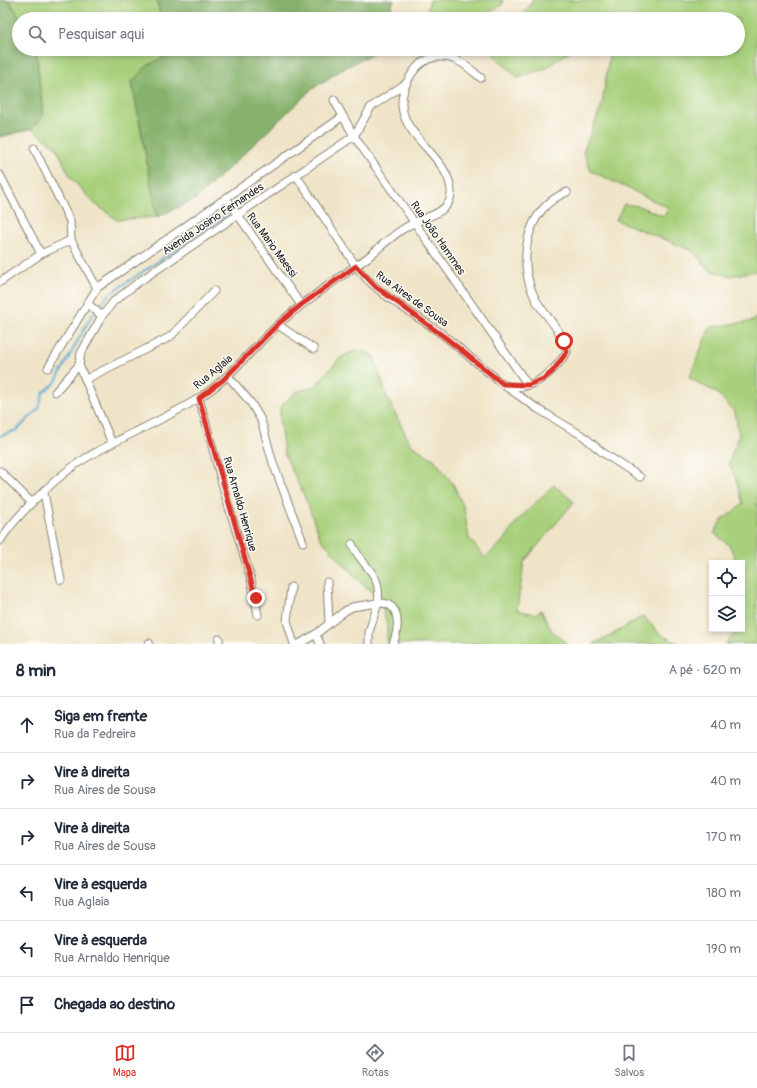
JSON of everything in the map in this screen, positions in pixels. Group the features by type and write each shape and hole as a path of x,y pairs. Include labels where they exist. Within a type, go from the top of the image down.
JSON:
{"street":[{"path":"405,84 420,63 431,58 441,56 460,61 481,78"},
{"name":"Avenida Josino Fernandes","path":"55,392 79,365 81,353 98,313 140,281 354,136 371,107 405,84"},
{"name":"Rua Aglaia","path":"0,541 7,530 32,503 84,459 199,398 228,376 278,324 301,305 356,266 413,222 437,214 446,207 451,190 440,165 408,125 403,110 405,84"},
{"name":"Rua João Hammes","path":"334,100 342,117 354,136 528,385"},
{"name":"Avenida Josino Fernandes","path":"48,368 96,288 342,117"},
{"path":"34,148 70,221 71,240 96,288"},
{"path":"0,175 41,254"},
{"name":"Rua Aires de Sousa","path":"296,175 356,266 376,287 446,338 503,384 538,409 582,436 602,452 640,477"},
{"path":"503,384 528,385 543,379 552,372 567,352 564,341 535,299 527,271 526,257 528,235 532,225 551,201 568,192"},
{"name":"Rua Mario Maessi","path":"226,198 237,216 301,305"},
{"path":"0,282 41,254 71,240"},
{"path":"86,379 170,337 214,291"},
{"path":"87,303 98,313"},
{"path":"278,324 314,349"},
{"path":"79,365 112,443"},
{"path":"228,376 251,403 261,420 273,463 303,542"},
{"name":"Rua Arnaldo Henrique","path":"199,398 227,501 251,580 258,615"},
{"path":"0,470 32,503"},
{"path":"44,493 61,580"},
{"path":"352,544 360,561 377,579 379,585 378,603 369,632 368,644"},
{"path":"328,582 329,622"},
{"path":"291,587 287,621 294,644"},
{"path":"299,644 316,634 329,622 352,607 378,603 388,604 394,609 398,627 393,644"},
{"path":"316,634 320,644"}],"green space":[{"path":"0,0 9,0 17,12 12,12 12,56 37,56 43,115 32,129 0,137"},
{"path":"9,0 157,0 160,12 17,12"},
{"path":"157,0 394,0 390,12 160,12"},
{"path":"430,0 503,0 502,5 490,12 427,12"},
{"path":"532,0 757,0 757,271 729,276 709,270 693,251 616,220 624,204 638,206 664,216 669,208 591,171 583,152 602,105 609,56 745,56 745,12 524,12 529,7"},
{"path":"37,56 167,56 148,65 132,82 157,217 117,220 94,203 71,178 56,147 32,129 43,115"},
{"path":"167,56 368,56 341,70 311,90 196,199 157,217 132,81 148,65"},
{"path":"495,56 562,56 546,68 518,78"},
{"path":"757,316 757,644 725,644 736,632 745,632 745,560 736,560 730,546 714,533 722,520 743,504 735,476 728,464 739,436 735,412 717,393 689,378 710,327 753,321"},
{"path":"357,349 374,356 387,397 411,445 434,459 453,484 464,508 469,538 485,558 505,539 517,521 554,485 574,502 524,562 517,610 535,614 541,610 552,631 567,644 387,644 387,624 379,597 359,581 320,538 307,502 284,453 280,424 280,407 294,393 316,385 339,359"},
{"path":"643,616 661,635 680,644 593,644 610,636"}],"waterway":[{"path":"0,436 17,430 39,408 43,393 55,383 89,320 108,295 226,216"}],"route":[{"path":"256,598 227,501 199,398 223,380 256,349 278,324 301,305 356,266 367,280 446,338 503,384 518,386 528,385 543,379 552,372 567,352 564,341"}]}
